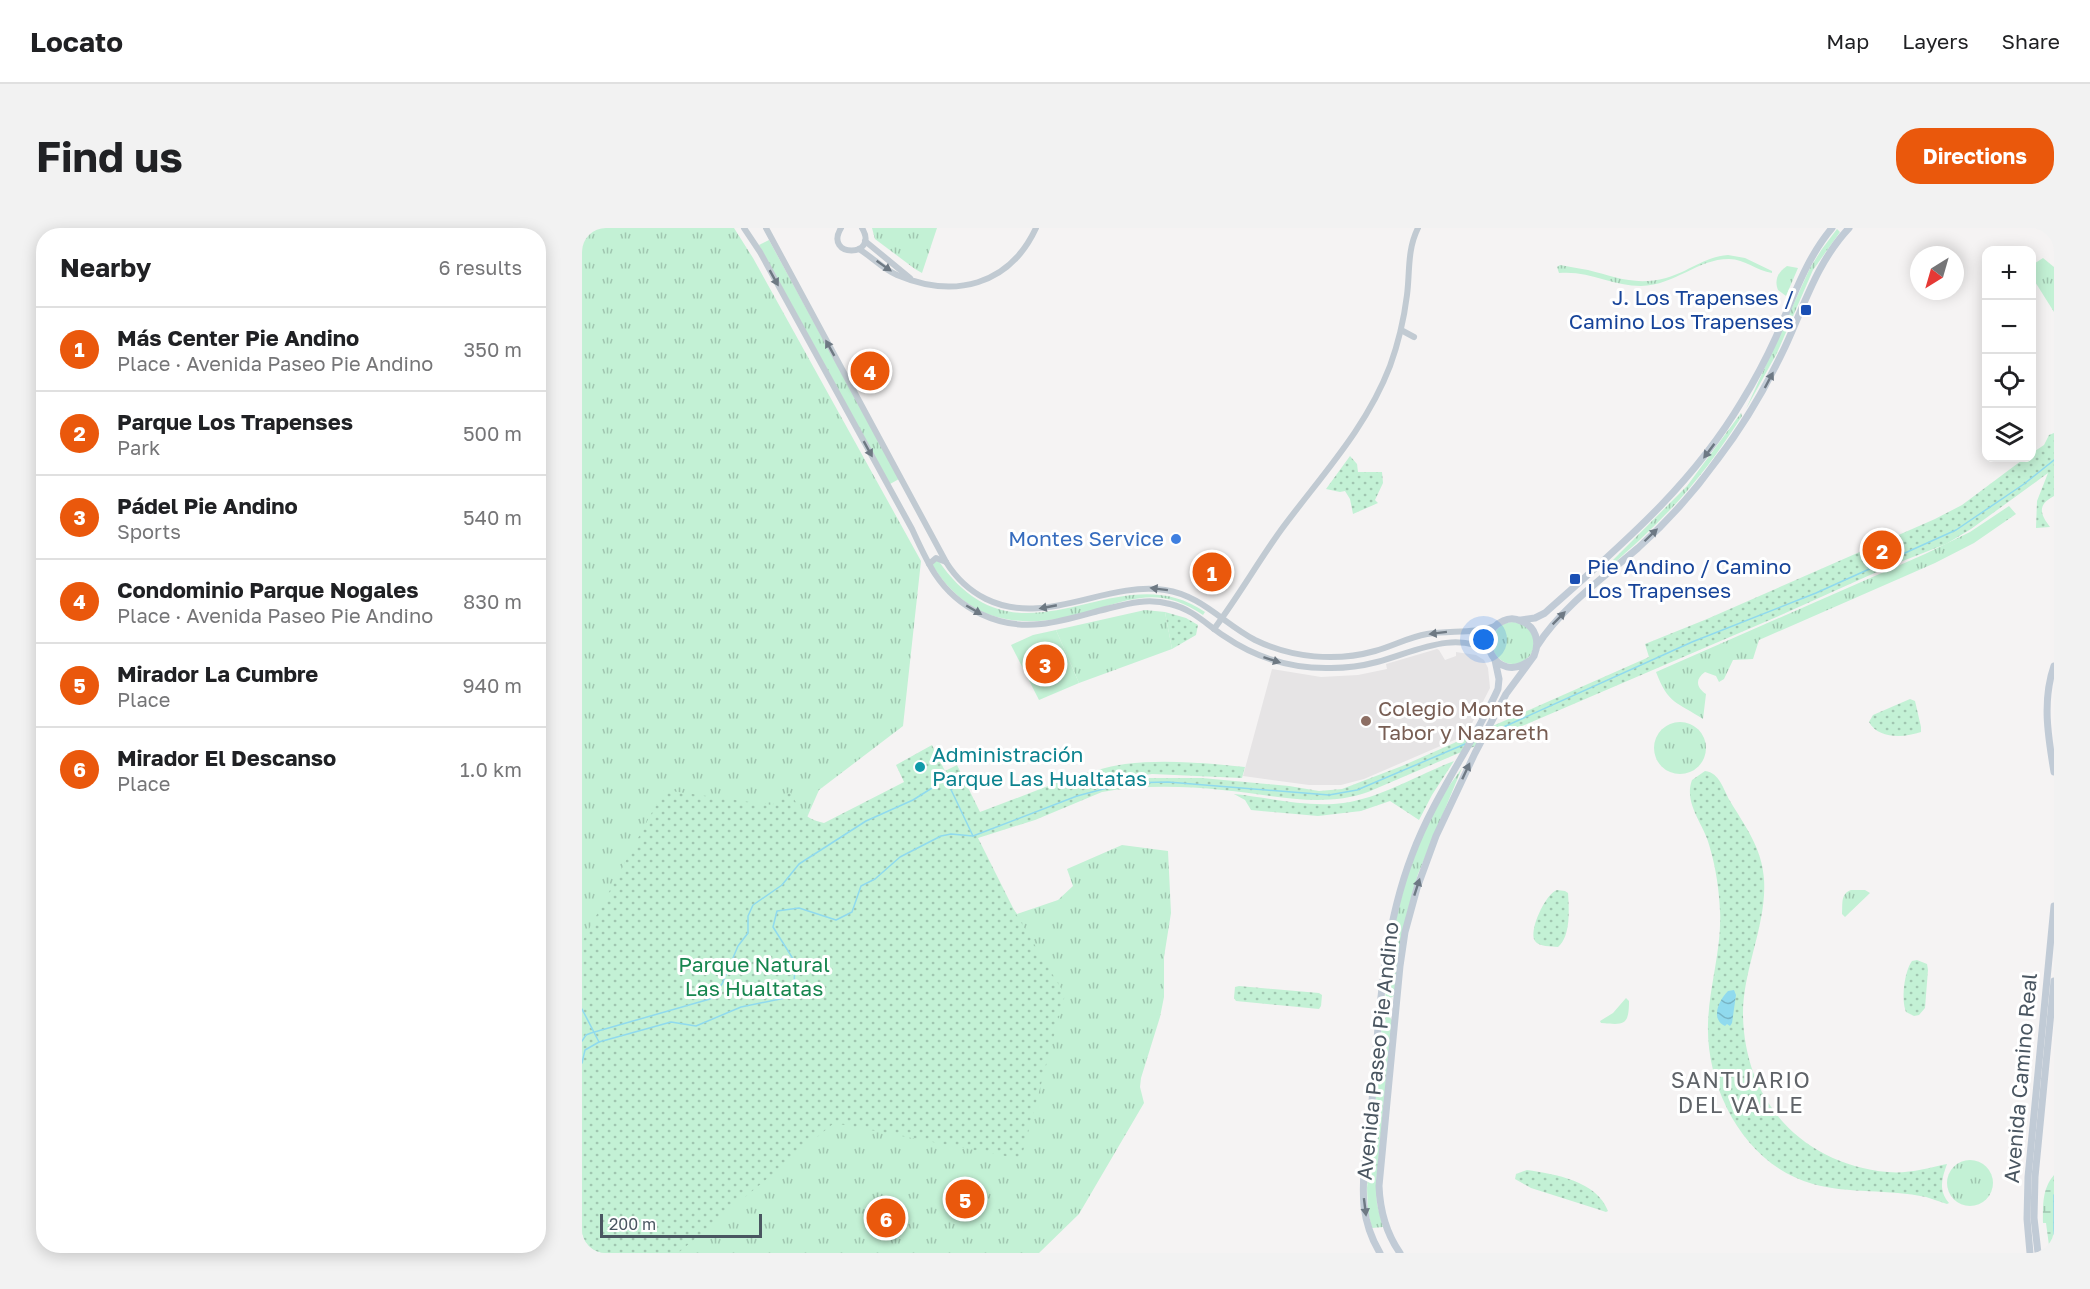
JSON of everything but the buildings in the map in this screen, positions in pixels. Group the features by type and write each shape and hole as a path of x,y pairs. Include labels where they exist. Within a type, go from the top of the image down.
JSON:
{"main road":[{"path":"1832,228 1806,267 1766,359 1742,402 1713,445 1645,524 1545,613 1535,618 1509,619 1496,626 1489,638 1490,652 1501,665 1512,668 1529,661 1557,619 1650,536 1685,501 1716,463 1776,367 1820,268 1849,228"},
{"path":"1742,402 1742,410 1748,415"},
{"path":"1599,581 1600,564"},
{"path":"1521,620 1533,630 1537,646"},
{"name":"Avenida Paseo Pie Andino","path":"1380,1253 1368,1225 1364,1190 1388,945 1396,905 1412,856 1432,808 1462,758 1499,686 1495,660"},
{"name":"Avenida Paseo Pie Andino","path":"1400,1253 1385,1224 1379,1186 1403,947 1410,912 1426,862 1475,753 1506,694 1529,661"},
{"path":"2054,666 2047,719 2054,772"},
{"name":"Avenida Camino Real","path":"2030,1253 2026,1219 2028,1177 2054,906"},
{"name":"Avenida Camino Real","path":"2037,1253 2034,1187 2054,981"}],"street":[{"path":"744,228 805,334 929,564 942,583 963,603 982,614 1007,623 1048,624 1123,604 1148,601 1165,602 1184,608 1237,644 1267,658 1286,664 1313,668 1342,668 1371,664 1412,650 1440,644 1472,643 1490,652"},
{"path":"766,228 946,562 958,578 977,594 1010,608 1040,609 1146,588 1168,590 1203,604 1247,636 1270,646 1304,655 1324,657 1367,653 1429,634 1474,631 1496,626"},
{"path":"837,230 838,242 850,251 859,249 865,241 862,228"},
{"path":"859,249 892,272 911,279 947,287 963,286 983,281 1002,271 1026,247 1036,228"},
{"path":"1214,629 1272,544 1360,426 1387,373 1401,330 1407,298 1410,250 1418,228"},
{"path":"865,241 911,279"},
{"path":"1401,330 1414,337"},
{"path":"929,564 936,558 946,562"}],"shaded area":[{"name":"Colegio Monte Tabor y Nazareth","path":"1437,649 1445,660 1456,656 1456,652 1476,655 1484,660 1488,668 1490,688 1466,735 1364,779 1341,785 1309,785 1243,776 1272,669 1321,677 1358,675 1387,669 1386,664"}],"green space":[{"path":"582,228 734,228 753,258 921,561 903,726 819,790 805,822 823,840 936,802 1017,914 1058,900 1073,886 1067,869 1122,845 1168,851 1171,913 1164,957 1164,997 1141,1078 1140,1087 1144,1103 1079,1214 1039,1253 582,1253"},
{"path":"872,228 937,228 922,273 875,239"},
{"path":"1837,229 1840,232 1813,270 1777,353 1746,409 1810,268"},
{"path":"769,240 899,479 890,484 759,245"},
{"path":"1719,256 1745,258 1772,273 1735,260 1717,260 1654,285 1641,286 1620,284 1580,274 1559,273 1557,267 1560,265 1626,280 1645,281 1666,278"},
{"path":"2043,258 2054,267 2054,312 2036,283 2036,262"},
{"path":"1787,266 1798,268 1786,296 1778,290 1776,283 1779,274"},
{"path":"1741,413 1742,416 1724,443 1686,493 1602,574 1605,568 1687,486"},
{"name":"Parque Natural Las Hualtatas","path":"2054,433 2054,496 2043,506 2042,514 2050,527 2036,528 2037,501 2048,473 1971,529 1946,544 1890,566 1368,792 1350,797 1314,800 1192,788 1147,787 1117,790 1102,792 1035,820 978,838 1016,914 1065,995 1021,1159 834,1123 678,1253 582,1253 582,942 664,790 772,805 790,792 803,813 811,819 824,823 904,782 896,765 932,745 945,771 957,765 980,812 1088,772 1125,764 1155,762 1245,767 1242,778 1152,774 1126,778 1202,778 1319,791 1342,789 1402,766 1649,657 1645,644 1935,519 1962,505 2020,462 2036,462 2036,450 2044,445 2049,435"},
{"path":"1350,456 1357,464 1358,472 1382,472 1383,483 1375,500 1378,503 1353,514 1350,499 1345,491 1326,489"},
{"path":"2009,506 2016,514 1974,543 1935,563 1759,640 1753,659 1733,660 1724,679 1719,682 1716,676 1705,672 1698,680 1700,689 1706,694 1703,719 1674,701 1660,683 1656,672 1925,554 1970,532"},
{"path":"938,560 969,594 1002,610 1035,613 1137,595 1171,597 1205,612 1203,615 1176,601 1151,597 1126,601 1058,619 1018,621 999,618 964,601 948,586 931,564"},
{"path":"1145,610 1165,612 1172,649 1079,683 1056,630"},
{"path":"1165,612 1186,618 1198,625 1196,635 1172,649"},
{"path":"1513,622 1521,623 1528,628 1533,635 1533,651 1528,658 1521,663 1513,664 1505,663 1498,658 1493,651 1492,643 1493,635 1498,628 1505,623"},
{"path":"1056,630 1079,683 1039,700 1011,645 1033,635"},
{"path":"1910,699 1915,701 1921,732 1892,736 1879,732 1869,722 1873,715"},
{"path":"1680,722 1694,726 1702,734 1706,748 1702,762 1694,770 1680,774 1666,770 1658,762 1654,748 1658,734 1666,726"},
{"path":"1454,761 1419,820 1390,801 1361,811 1318,816 1251,810 1245,800 1234,794 1306,804 1350,802 1390,789"},
{"path":"1462,768 1418,874 1407,913 1394,996 1388,999 1385,992 1392,943 1410,867 1429,820 1443,794"},
{"path":"1705,771 1710,772 1720,782 1752,838 1763,868 1762,913 1747,980 1743,1014 1746,1045 1754,1074 1767,1100 1784,1123 1805,1141 1829,1156 1857,1166 1888,1172 1903,1172 1947,1164 1942,1189 1949,1203 1898,1193 1827,1187 1789,1175 1768,1161 1750,1143 1735,1122 1714,1074 1709,1049 1709,1010 1719,939 1720,903 1712,856 1690,798 1692,780"},
{"path":"1557,890 1568,893 1567,929 1558,947 1542,945 1535,941 1533,936 1536,921 1543,905"},
{"path":"1851,890 1865,890 1870,893 1845,917 1842,914 1843,900 1845,894"},
{"path":"1917,960 1927,964 1928,970 1925,1008 1919,1015 1914,1016 1906,1012 1904,993 1909,966 1912,961"},
{"path":"1235,987 1319,993 1322,995 1321,1006 1319,1009 1236,1001"},
{"path":"1626,998 1629,1001 1629,1009 1624,1022 1620,1024 1601,1023 1600,1021 1613,1013"},
{"path":"1388,1015 1392,1020 1376,1183 1377,1204 1383,1227 1372,1228 1368,1212 1367,1188 1382,1022"},
{"path":"1970,1160 1986,1167 1993,1183 1986,1199 1970,1206 1954,1199 1947,1183 1954,1167"},
{"path":"1527,1170 1562,1177 1585,1186 1595,1192 1608,1211 1531,1188 1515,1179 1516,1174"},
{"path":"2054,1175 2054,1253 2050,1253 2046,1223 2043,1223 2043,1204 2047,1186"}],"water":[{"path":"1734,990 1736,995 1732,1023 1730,1026 1727,1024 1725,1026 1718,1019 1719,1004 1728,991"}],"waterway":[{"path":"1488,734 1692,642 1816,593 1956,530 2024,484 2054,460"},
{"path":"582,1063 585,1050 599,1042 671,1022 696,1026 741,1007 785,998 794,986 795,962 773,927 777,911 799,908 836,920 852,912 861,886 875,879 900,857 941,836 951,834 973,836 1077,796 1126,783 1168,782 1329,795 1357,790 1465,744"},
{"path":"582,1041 586,1035 591,1033 710,999 722,984 738,946 748,933 748,916 753,905 782,885 799,864 866,821 913,800 945,777 973,836"},
{"path":"582,1009 599,1042"},
{"path":"2054,1195 2054,1238"}],"place":[{"name":"J. Los Trapenses / Camino Los Trapenses","path":"1806,310"},
{"name":"Condominio Parque Nogales","path":"870,371"},
{"name":"Montes Service","path":"1176,539"},
{"name":"Parque Los Trapenses","path":"1882,550"},
{"name":"Más Center Pie Andino","path":"1212,572"},
{"name":"Pie Andino / Camino Los Trapenses","path":"1575,579"},
{"name":"Pádel Pie Andino","path":"1045,664"},
{"name":"Colegio Monte Tabor y Nazareth","path":"1366,721"},
{"name":"Administración Parque Las Hualtatas","path":"920,767"},
{"name":"Mirador La Cumbre","path":"965,1199"},
{"name":"Mirador El Descanso","path":"886,1218"}],"district":[{"name":"SANTUARIO DEL VALLE","path":"1741,1092"}]}
